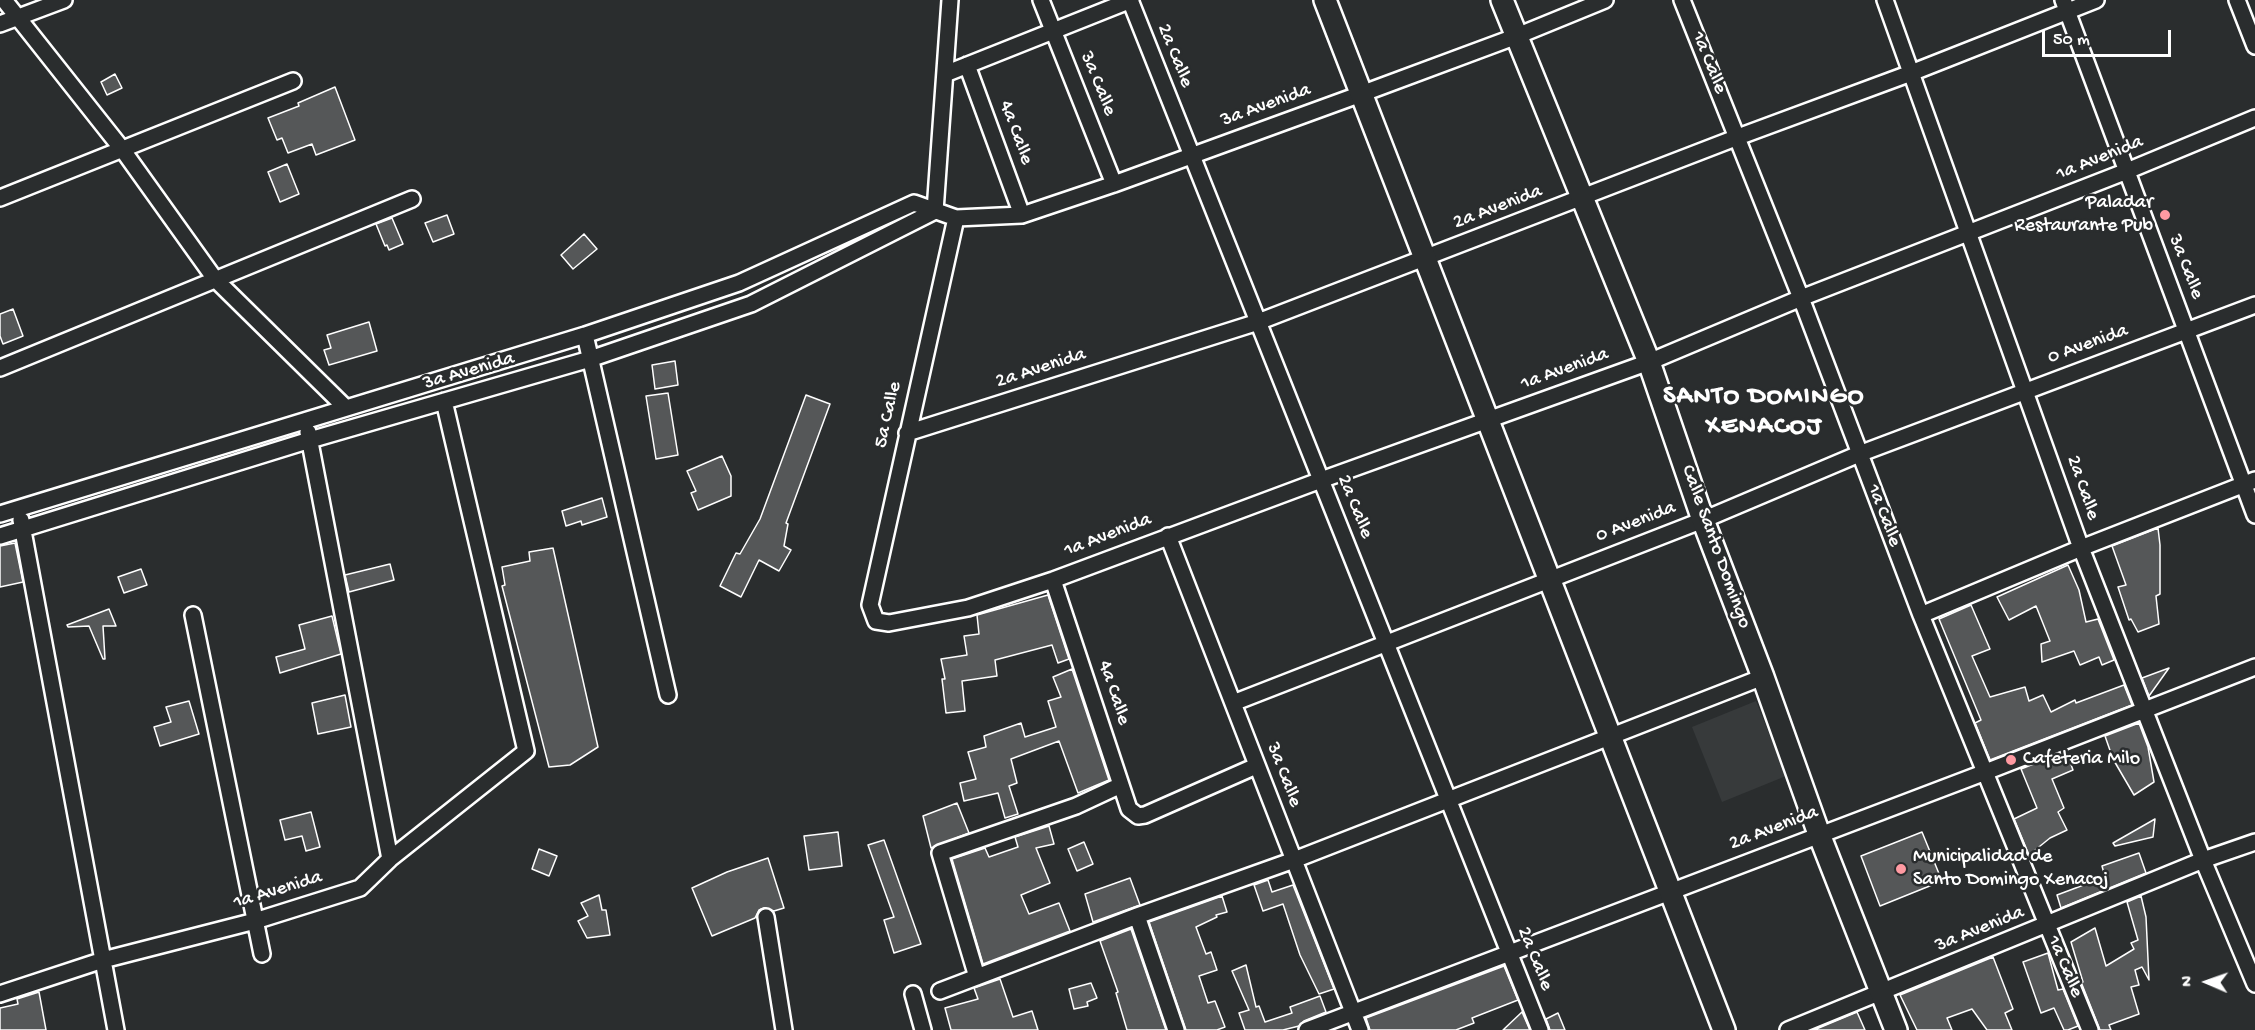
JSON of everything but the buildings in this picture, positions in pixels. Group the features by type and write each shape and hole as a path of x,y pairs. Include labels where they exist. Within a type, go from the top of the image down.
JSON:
{"main road":[{"path":"1325,0 1724,1030"},
{"name":"Calle Santo Domingo","path":"1502,0 1649,362 1703,520 1763,677 1819,834 1896,1030"}],"street":[{"path":"4,0 122,149 215,279 345,407"},
{"path":"0,24 64,0"},
{"path":"935,211 950,0"},
{"name":"3a Calle","path":"1041,0 1114,184"},
{"path":"945,74 1130,0"},
{"name":"2a Calle","path":"1130,0 1540,1030"},
{"name":"3a Avenida","path":"0,514 585,335 739,283 914,203 956,218 1022,214 1114,184 1361,94 1605,0"},
{"name":"1a Calle","path":"1682,0 1801,298 1983,773 2090,1030"},
{"name":"2a Calle","path":"1885,0 2081,548 2203,860 2255,984"},
{"name":"2a Avenida","path":"907,433 1258,322 1738,137 1911,73 2065,6 2096,0"},
{"path":"2237,0 2255,46"},
{"name":"3a Calle","path":"2065,6 2187,332 2249,482 2255,514"},
{"name":"4a Calle","path":"967,65 1022,214"},
{"path":"0,198 293,81"},
{"name":"1a Avenida","path":"876,621 888,623 968,608 1053,580 1321,480 1649,362 1801,298 2127,171 2255,118"},
{"path":"0,368 412,199"},
{"name":"3a Avenida","path":"0,536 310,441 590,359 751,304 935,211"},
{"name":"5a Calle","path":"876,621 870,605 956,218"},
{"name":"0 Avenida","path":"1233,703 1703,520 1859,454 2255,305"},
{"path":"585,335 668,695"},
{"name":"1a Avenida","path":"0,994 103,960 255,921 360,888 390,859 526,751 444,401"},
{"path":"306,419 390,859"},
{"path":"1921,615 2081,548 2249,482"},
{"path":"19,507 116,1030"},
{"name":"3a Calle","path":"1168,536 1360,1030"},
{"name":"4a Calle","path":"1053,580 1129,809 1138,816 1145,815 1256,766"},
{"path":"193,615 262,954"},
{"name":"2a Avenida","path":"1307,1030 2255,667"},
{"path":"940,991 1137,916 1294,860 1763,677"},
{"path":"977,977 940,853 1076,806 1121,785"},
{"name":"3a Avenida","path":"1788,1030 2203,860 2255,842"},
{"path":"1137,916 1176,1030"},
{"path":"766,917 784,1030"},
{"path":"913,994 923,1030"}],"shaded area":[{"path":"1756,701 1786,776 1722,802 1692,727"}],"place":[{"name":"Paladar Restaurante Pub","path":"2165,215"},
{"name":"Cafeteria Milo","path":"2011,760"},
{"name":"Municipalidad de Santo Domingo Xenacoj","path":"1901,869"}],"district":[{"name":"SANTO DOMINGO XENACOJ","path":"1764,412"}]}
